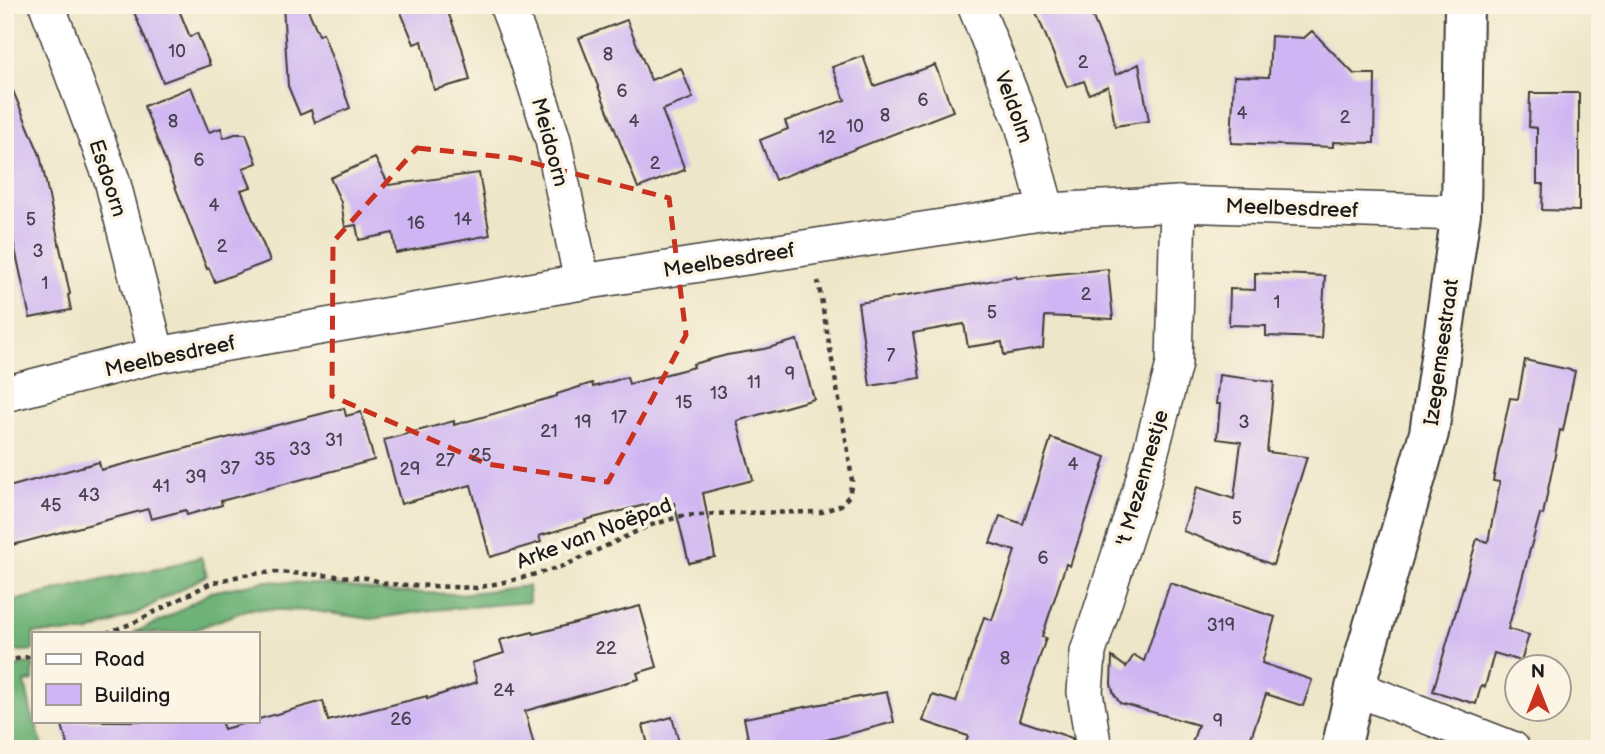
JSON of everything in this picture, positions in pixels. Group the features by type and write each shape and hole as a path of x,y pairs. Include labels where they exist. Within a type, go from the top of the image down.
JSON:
{"street":[{"name":"Esdoorn","path":"47,5 111,180 157,355"},
{"name":"Meidoorn","path":"507,5 553,140 582,282"},
{"name":"Veldolm","path":"975,5 1023,125 1047,211"},
{"name":"Izegemsestraat","path":"1341,749 1355,688 1429,433 1461,213 1464,5"},
{"name":"Meelbesdreef","path":"5,394 157,355 582,282 1047,211 1178,204 1461,213"},
{"name":"'t Mezennestje","path":"1094,749 1085,692 1088,652 1142,485 1174,364 1178,204"},
{"path":"1355,688 1512,749"}],"path":[{"name":"Arke van Noëpad","path":"109,632 133,623 211,583 244,575 275,572 367,578 387,584 476,588 564,566 648,526 682,516 822,512 841,505 849,496 852,481 812,247"},
{"path":"5,661 32,656"}],"highlighted area":[{"path":"417,148 514,158 669,198 686,335 608,482 487,464 332,396 333,242"}],"green space":[{"path":"201,557 207,575 137,613 90,632 32,632 32,650 5,652 5,603"},
{"path":"266,581 324,584 388,592 460,594 528,586 529,602 433,610 371,619 315,611 249,609 189,632 135,632 165,619 211,592"},
{"path":"32,663 32,681 25,682 32,722 35,722 43,749 5,749 5,669"}],"building":[{"path":"131,5 177,5 190,37 197,33 210,65 163,82"},
{"path":"283,5 306,5 319,35 323,33 350,108 315,123 311,110 300,115 288,86"},
{"path":"398,5 445,5 462,48 470,80 434,90 422,41 414,44"},
{"path":"1033,5 1088,5 1116,75 1139,64 1149,121 1115,126 1108,86 1089,94 1084,81 1067,87"},
{"path":"627,20 651,80 681,68 693,98 662,110 685,170 638,188 579,38"},
{"path":"1312,31 1354,74 1375,74 1374,143 1333,142 1333,147 1231,143 1234,76 1269,77 1271,36 1304,38"},
{"path":"863,56 874,86 935,65 953,111 775,180 760,140 788,129 785,121 845,100 832,67"},
{"path":"5,72 40,155 70,294 71,310 30,318 5,203"},
{"path":"191,87 209,132 221,128 224,138 246,134 257,163 243,168 251,187 241,190 270,261 215,282 209,268 207,269 144,106"},
{"path":"1530,93 1579,93 1579,211 1542,210 1543,184 1537,184 1537,128 1529,127"},
{"path":"375,158 389,185 479,173 490,235 396,253 393,233 359,240 356,225 345,227 341,202 330,178"},
{"path":"1108,269 1113,319 1045,316 1043,348 1004,355 1002,342 968,347 964,324 913,333 920,378 870,386 858,303 1016,276"},
{"path":"1255,273 1325,276 1321,338 1266,336 1266,326 1229,325 1230,289 1255,290"},
{"path":"797,340 814,399 737,421 753,480 703,493 715,557 689,563 674,503 651,510 649,504 585,520 586,522 539,536 541,542 490,557 471,485 401,504 384,440 454,421 454,425 557,396 592,383 593,387 627,377 629,384 694,367 693,364 727,355"},
{"path":"1525,360 1575,371 1543,515 1540,514 1508,629 1529,635 1524,652 1504,652 1504,656 1494,653 1485,687 1481,686 1476,704 1433,691 1477,539 1488,542 1500,482 1493,481 1502,435 1510,398 1518,399"},
{"path":"1219,375 1274,382 1267,452 1307,457 1273,565 1183,531 1197,487 1234,499 1241,442 1217,439"},
{"path":"344,408 346,416 361,412 374,460 221,501 222,505 187,515 186,510 151,519 148,509 5,547 5,488 99,462 101,470"},
{"path":"1051,438 1106,457 1070,566 1066,564 1042,637 1046,638 1019,720 1072,738 1074,749 964,749 968,736 923,721 932,695 956,702 984,617 992,620 1015,551 990,543 1000,516 1023,524"},
{"path":"1170,583 1275,617 1262,663 1312,680 1303,706 1266,694 1247,749 1190,749 1198,725 1120,703 1114,694 1111,684 1112,657 1126,667 1134,655 1144,661"},
{"path":"640,606 657,667 637,673 639,679 525,711 535,749 69,749 62,725 74,722 221,722 224,729 259,722 259,719 323,701 328,721 427,696 427,699 477,682 472,663 504,653 500,640 533,632 534,634"},
{"path":"887,692 894,722 826,740 776,749 750,749 744,718"},
{"path":"672,717 681,749 649,749 643,725"}]}
